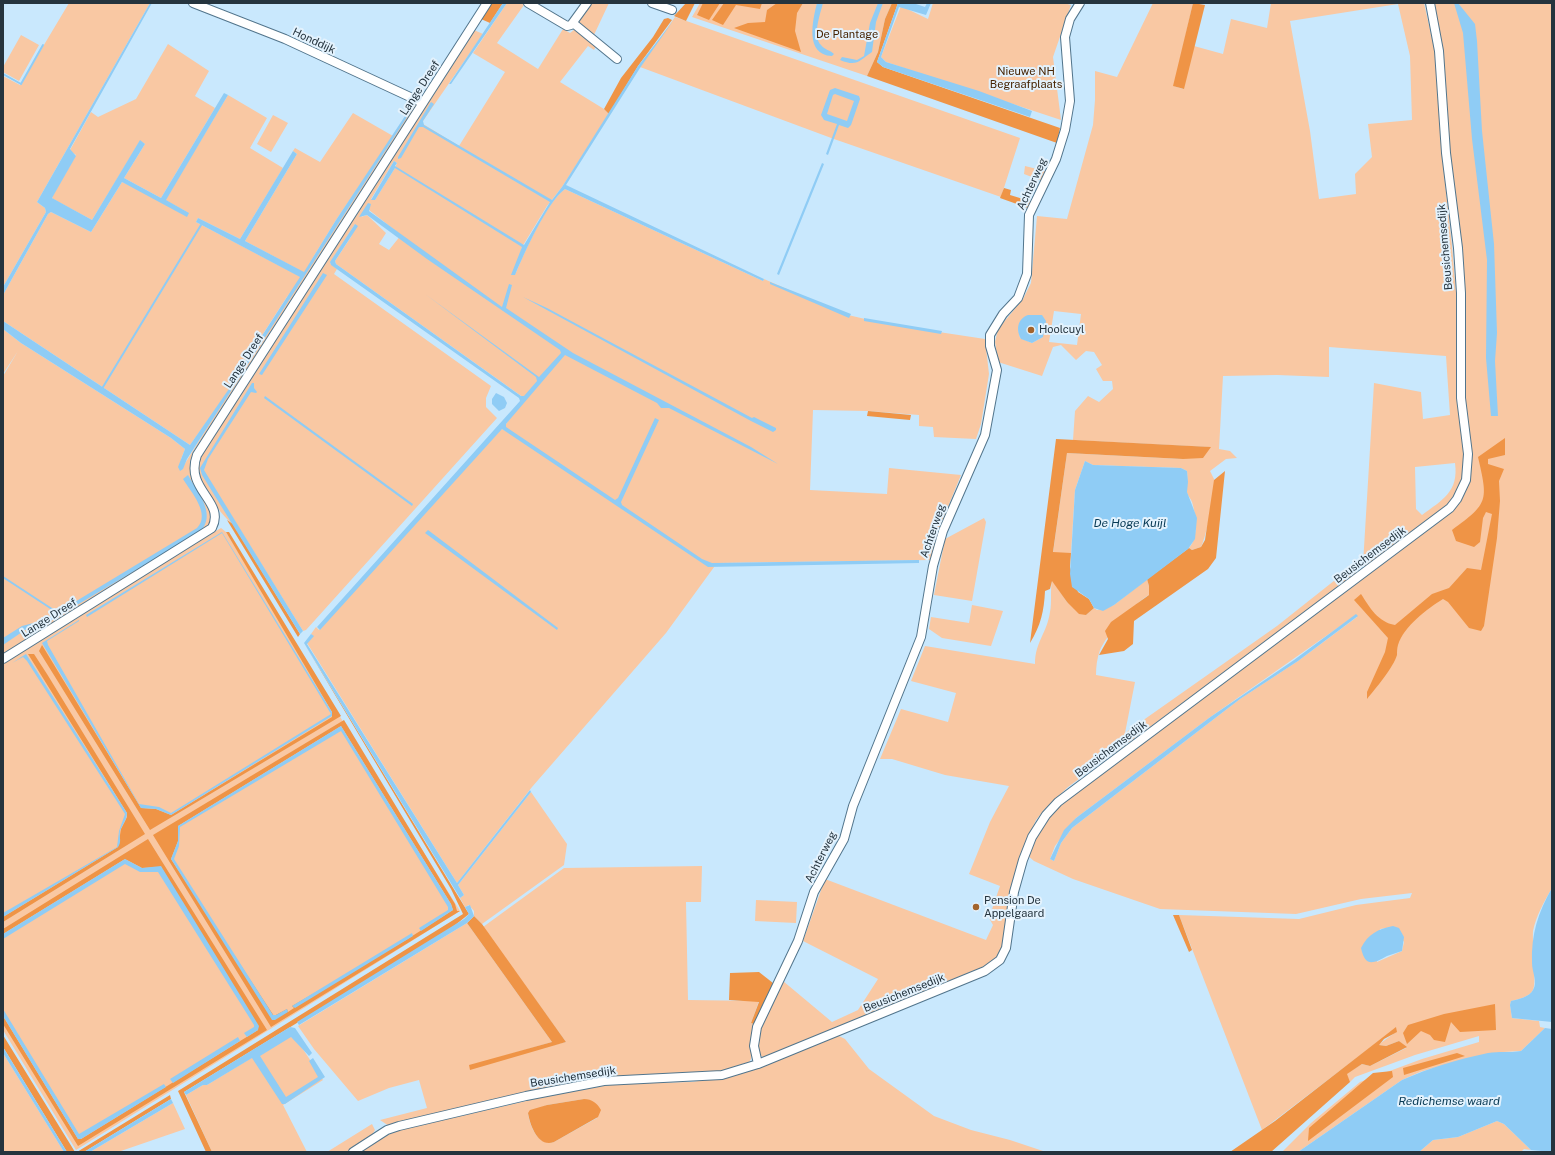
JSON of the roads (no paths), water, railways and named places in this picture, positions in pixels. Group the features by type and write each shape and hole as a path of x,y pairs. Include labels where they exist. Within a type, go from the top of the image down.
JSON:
{"street":[{"name":"Honddijk","path":"193,3 285,40 423,103"},
{"name":"Lange Dreef","path":"3,659 212,528 216,522 215,511 197,482 193,472 197,455 487,3"},
{"path":"528,3 565,26 569,26 573,23 587,3"},
{"path":"652,3 672,10"},
{"name":"Achterweg","path":"758,1064 754,1046 757,1027 798,941 814,892 844,839 854,806 921,637 933,566 943,531 985,435 997,370 990,346 990,335 1003,314 1018,298 1027,274 1029,215 1056,159 1063,137 1070,101 1065,37 1070,18 1080,3"},
{"name":"Beusichemsedijk","path":"353,1152 387,1130 399,1126 526,1096 604,1081 722,1075 758,1064 985,972 1000,960 1006,948 1014,892 1023,860 1046,815 1058,802 1436,520 1457,500 1466,480 1468,469 1461,398 1461,293 1458,248 1446,153 1439,51 1430,3"},
{"path":"573,23 617,59"}],"water":[{"path":"150,3 152,3 70,149 76,156 52,198 92,220 140,140 145,144 124,178 161,198 224,93 228,95 166,200 189,213 187,217 122,182 91,232 51,212 48,214 3,295 3,287 46,212 45,208 37,202"},
{"path":"503,3 507,3 451,84 449,84"},
{"path":"817,3 823,3 817,31 818,41 823,47 834,54 832,56 823,54 817,50 814,43 812,35"},
{"path":"878,3 883,3 876,22 872,52 858,62 854,63 840,60 842,57 857,60 864,56 870,23"},
{"path":"898,3 913,3 925,7 927,3 931,3 926,15 899,7 881,57 886,62 979,91 1032,111 1030,117 883,67 877,62"},
{"path":"1454,3 1458,3 1475,24 1477,41 1482,131 1494,244 1497,333 1495,361 1498,416 1491,416 1486,358 1487,260 1472,139 1463,33"},
{"path":"673,21 640,68 566,185 764,279 763,281 565,189 551,205 544,216 515,275 511,275 522,247 395,168 375,200 371,200 394,161 397,163 395,166 524,245 550,202 423,127 419,127 401,158 398,159 431,102 434,104 423,121 424,125 552,200 562,187 638,66"},
{"path":"835,88 859,96 860,99 851,125 848,128 839,125 828,155 826,154 837,124 824,120 821,115 830,90","holes":["835,94 854,101 847,121 827,114 833,95"]},
{"path":"409,110 411,111 246,367 243,365 300,277 196,222 198,218 240,239 293,151 297,154 245,241 304,272 336,220"},
{"path":"822,163 824,164 779,275 777,274"},
{"path":"368,203 371,204 369,211 502,307 509,284 512,285 506,308 573,353 751,447 778,464 669,408 661,408 657,403 565,355 506,424 506,427 615,500 618,498 655,418 659,420 621,502 622,505 702,559 712,563 919,560 919,563 708,567 502,429 320,630 317,627 520,401 519,398 331,265 330,262 355,224 358,226 335,261 336,264 521,396 524,396 537,381 536,377 425,294 539,377 561,353 560,350 427,259 367,215 359,217"},
{"path":"323,273 327,275 262,375 259,374"},
{"path":"770,282 851,314 849,318 770,284"},
{"path":"523,297 547,308 752,418 754,417 776,428 776,430 773,432 751,421"},
{"name":"Hoolcuyl","path":"1028,315 1042,315 1046,321 1043,337 1032,343 1021,339 1018,332 1018,325 1024,317"},
{"path":"864,318 942,331 941,334 864,321"},
{"path":"3,321 190,445 240,373 242,374 187,459 183,469 180,471 178,467 185,449 171,438 21,343 3,329"},
{"path":"252,383 254,383 254,388 257,392 251,392 208,459 204,470 303,631 300,634 202,475 200,468"},
{"path":"496,393 504,397 507,403 505,408 499,411 492,404 492,399"},
{"path":"265,396 413,504 412,506 264,398"},
{"name":"De Hoge Kuijl","path":"1085,461 1093,465 1181,468 1187,471 1187,492 1197,518 1195,539 1188,549 1114,605 1103,611 1094,608 1089,599 1072,587 1070,574 1075,490"},
{"path":"188,475 201,496 206,511 207,518 205,525 200,532 40,627 25,630 3,645 3,638 22,626 45,620 197,528 201,522 201,510 195,497 183,479"},
{"path":"428,530 558,628 557,630 425,533"},
{"path":"222,532 332,712 332,716 171,815 156,809 141,808 42,643 79,620 47,641 48,645 139,804 159,807 171,813 331,714 222,533 87,617 86,615"},
{"path":"1356,614 1358,616 1298,661 1240,699 1072,828 1061,843 1054,861 1050,859 1064,830 1076,818 1209,718 1294,660"},
{"path":"311,634 314,636 307,644 457,883 530,790 531,792 458,885 464,895 460,898 304,643"},
{"path":"26,654 127,813 127,816 120,831 120,841 118,847 3,917 3,913 117,847 119,831 125,814 27,661 23,657 12,663"},
{"path":"341,726 451,904 453,910 421,931 419,928 448,910 448,907 341,731 180,827 179,846 174,859 273,1015 287,1009 288,1012 275,1020 272,1020 171,859 178,841 178,826"},
{"path":"125,859 142,868 161,866 259,1026 258,1030 247,1037 244,1033 254,1027 254,1025 158,872 140,872 125,864 3,939 3,934"},
{"path":"1552,888 1552,1022 1512,1018 1510,1005 1511,1001 1526,996 1533,990 1535,984 1532,966 1534,933 1539,915"},
{"path":"470,905 474,916 467,923 299,1025 297,1022 464,919 469,914 465,907"},
{"path":"1393,926 1399,928 1404,937 1402,951 1378,961 1367,961 1361,948 1364,943 1374,933"},
{"path":"412,933 413,936 295,1008 292,1006"},
{"path":"3,1009 79,1134 164,1084 166,1087 81,1139 78,1139 3,1016"},
{"path":"290,1027 295,1028 312,1053 309,1056 291,1037 260,1056 286,1097 318,1077 309,1061 313,1058 325,1077 285,1104 282,1104 252,1058 207,1085 203,1085 186,1095 184,1092"},
{"name":"Redichemse waard","path":"1545,1028 1552,1029 1552,1152 1531,1150 1504,1124 1497,1121 1458,1137 1433,1140 1419,1152 1298,1152 1402,1080 1433,1068 1477,1055 1492,1052 1521,1051"},
{"path":"238,1037 240,1041 173,1083 170,1079"},
{"path":"3,1047 67,1152 64,1152 3,1053"},
{"path":"171,1099 173,1103 90,1152 84,1152"}],"waterway":[{"path":"3,74 21,84 43,45"},
{"path":"103,387 201,225"},
{"path":"3,577 61,615"}],"place":[{"name":"Hoolcuyl","path":"1031,330"},
{"name":"Pension De Appelgaard","path":"976,907"}],"park label":[{"name":"De Plantage","path":"847,35"},
{"name":"Nieuwe NH Begraafplaats","path":"1026,78"}]}
